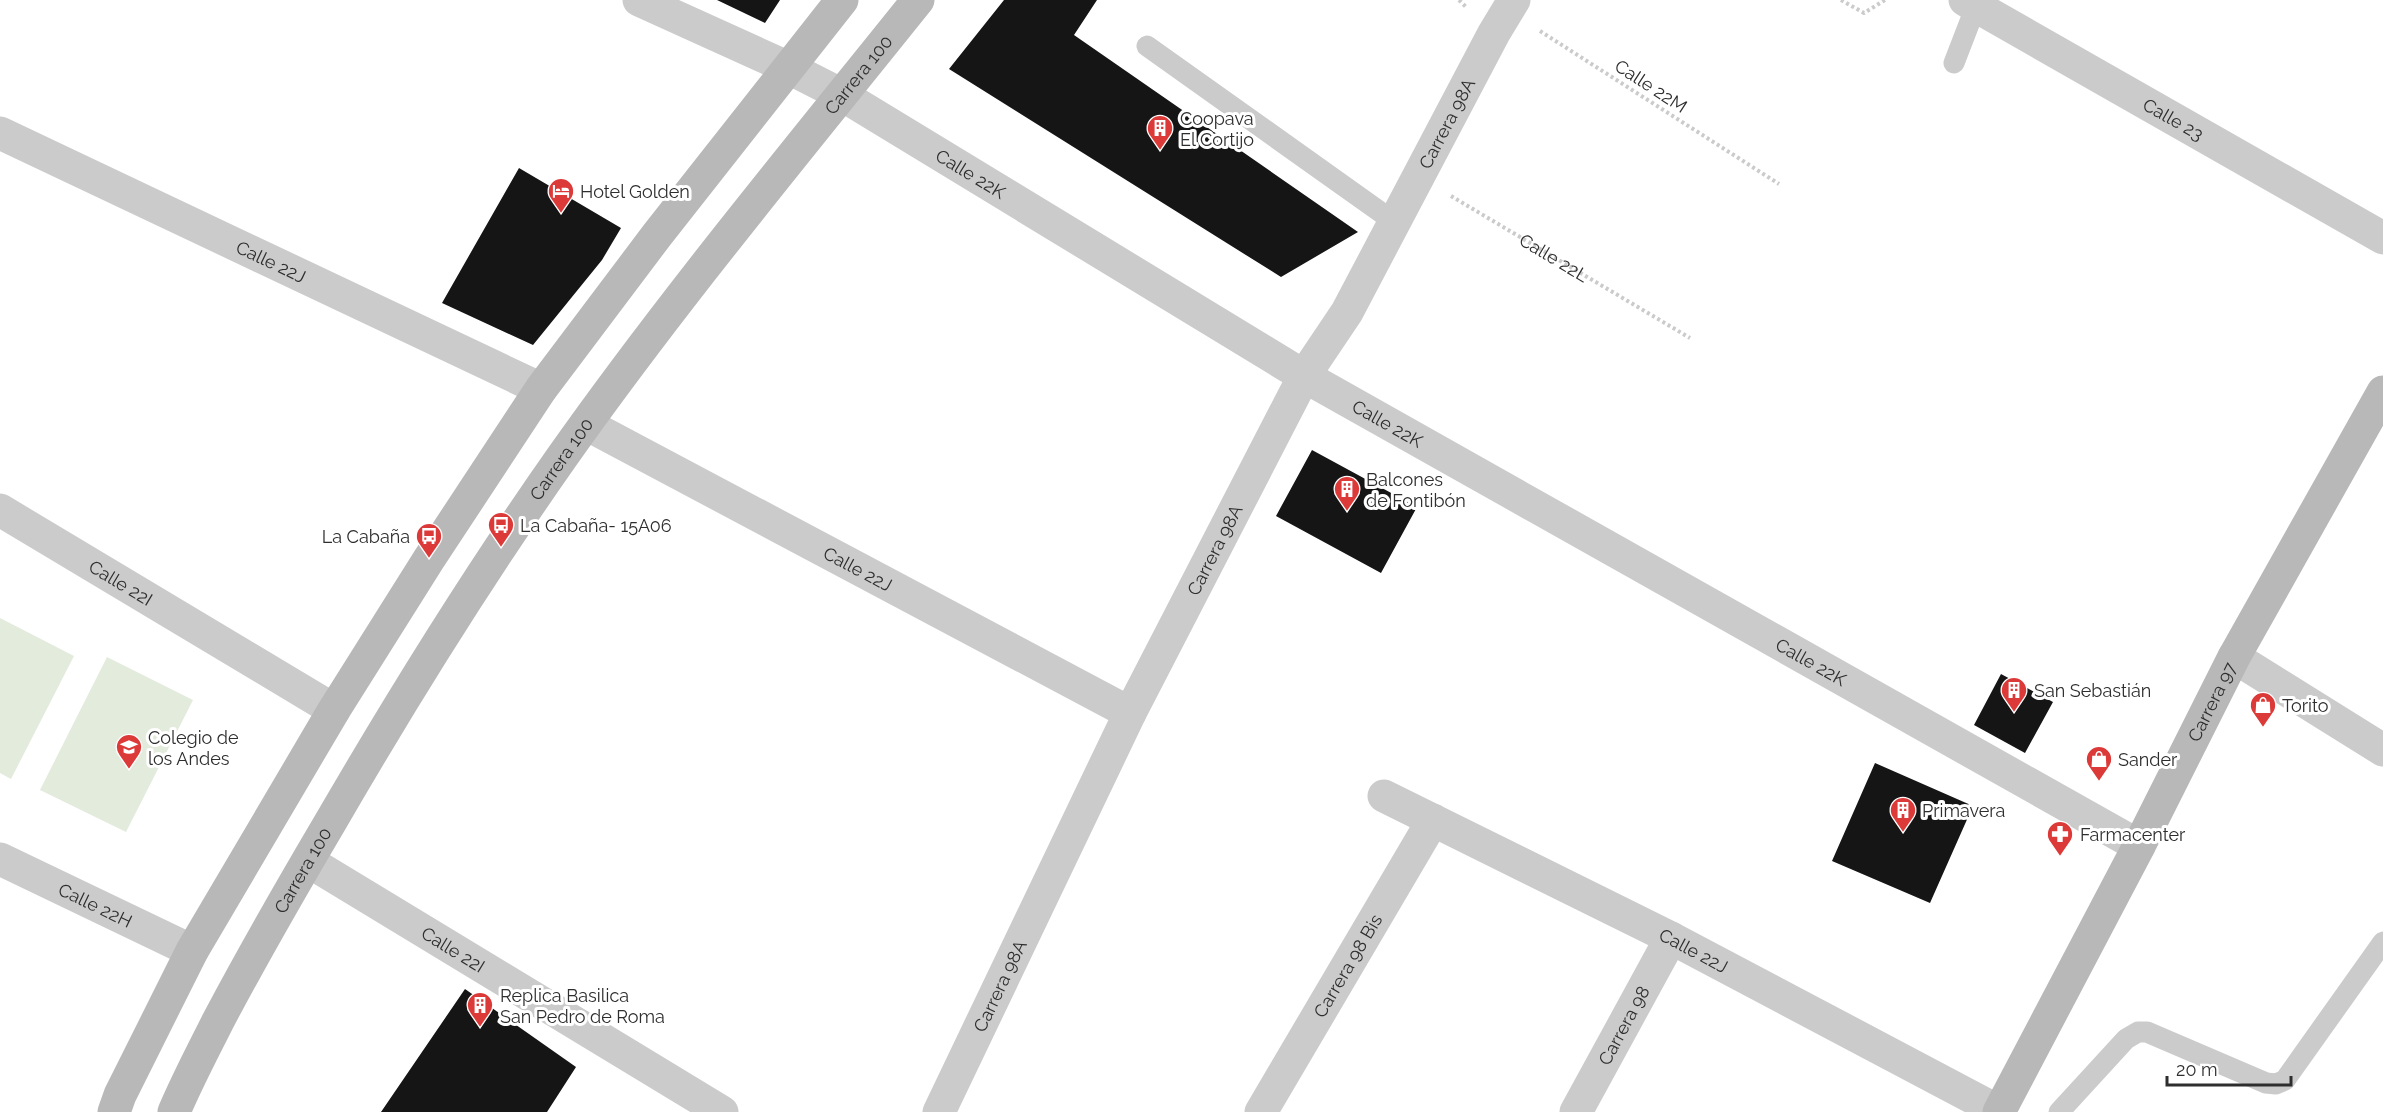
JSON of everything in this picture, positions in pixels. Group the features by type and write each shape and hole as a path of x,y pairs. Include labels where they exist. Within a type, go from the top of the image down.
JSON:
{"main road":[{"path":"114,1112 120,1095 192,951 334,710 429,559 541,389 657,235 842,0"},
{"name":"Carrera 100","path":"174,1112 184,1087 246,969 308,861 407,691 501,548 586,424 711,260 918,0"},
{"name":"Carrera 97","path":"1999,1112 2139,846 2234,657 2383,392"}],"street":[{"name":"Calle 22K","path":"639,0 789,68 842,95 1304,375 2139,846"},
{"name":"Calle 23","path":"1970,3 2383,238"},
{"name":"Carrera 98A","path":"939,1112 1130,713 1304,375 1347,312 1393,221 1511,5"},
{"name":"Calle 22J","path":"0,133 541,389"},
{"name":"Calle 22J","path":"586,424 1130,713"},
{"name":"Calle 22I","path":"0,510 334,710"},
{"path":"2234,657 2383,750"},
{"name":"Calle 22J","path":"1384,796 1671,938 1999,1112"},
{"name":"Carrera 98 Bis","path":"1261,1112 1433,820"},
{"name":"Calle 22H","path":"0,859 192,951"},
{"name":"Calle 22I","path":"308,861 722,1112"},
{"name":"Carrera 98","path":"1576,1112 1671,938"}],"lane":[{"path":"1954,63 1970,3"},
{"path":"1147,46 1393,221"},
{"path":"2059,1112 2126,1039 2138,1032 2147,1032 2266,1083 2276,1084 2285,1080 2383,942"}],"path":[{"path":"1841,0 1864,13 1885,0"},
{"name":"Calle 22M","path":"1511,5 1779,184"},
{"name":"Calle 22L","path":"1418,176 1690,338"}],"shaded area":[{"path":"0,618 74,656 11,779 0,773"},
{"path":"107,657 193,700 126,832 40,790"}],"building":[{"path":"717,0 780,0 765,23"},
{"name":"Coopava El Cortijo","path":"1004,0 1097,0 1074,35 1358,232 1281,277 949,69"},
{"path":"519,168 621,228 602,260 533,345 442,303"},
{"name":"Balcones de Fontibón","path":"1312,450 1417,507 1381,573 1276,516"},
{"name":"San Sebastián","path":"2001,674 2053,702 2025,753 1974,725"},
{"name":"Primavera","path":"1875,763 1973,806 1930,903 1832,861"},
{"name":"Replica Basilica San Pedro de Roma","path":"465,989 576,1067 547,1112 381,1112"}],"place":[{"name":"Coopava El Cortijo","path":"1160,151"},
{"name":"Hotel Golden","path":"561,214"},
{"name":"Balcones de Fontibón","path":"1347,512"},
{"name":"La Cabaña- 15A06","path":"501,548"},
{"name":"La Cabaña","path":"429,559"},
{"name":"San Sebastián","path":"2014,713"},
{"name":"Torito","path":"2263,728"},
{"name":"Colegio de los Andes","path":"129,770"},
{"name":"Sander","path":"2099,782"},
{"name":"Primavera","path":"1903,833"},
{"name":"Farmacenter","path":"2060,857"},
{"name":"Replica Basilica San Pedro de Roma","path":"480,1028"}]}
